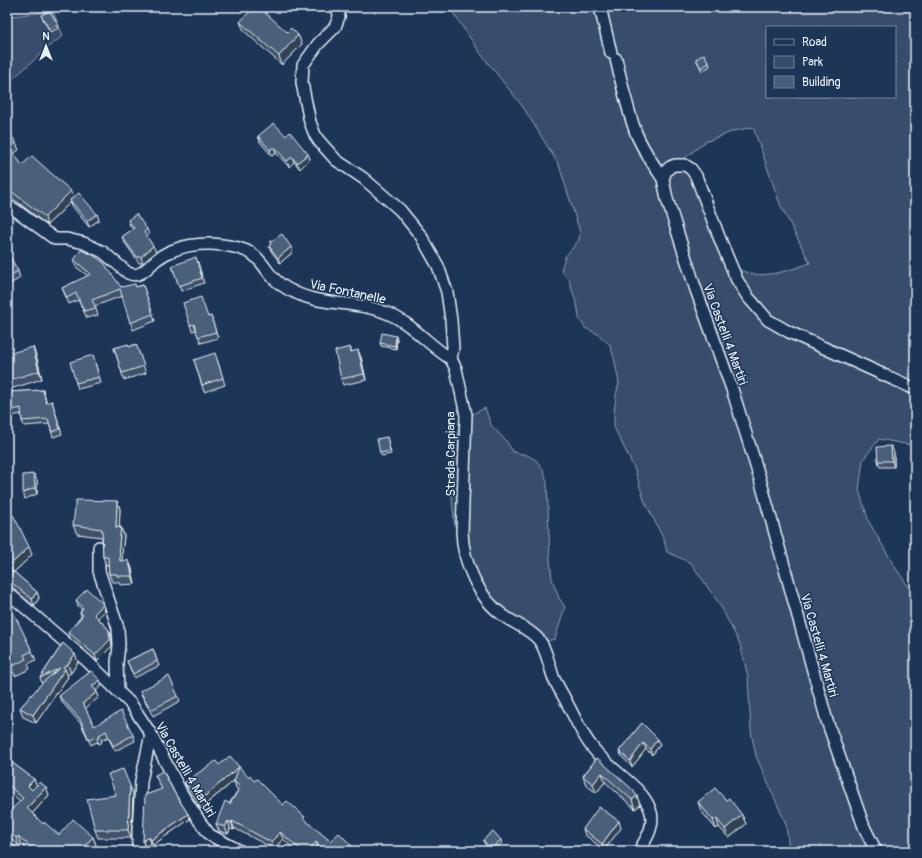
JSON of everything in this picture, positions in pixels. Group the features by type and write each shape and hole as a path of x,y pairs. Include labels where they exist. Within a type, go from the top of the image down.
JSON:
{"street":[{"name":"Strada Carpiana","path":"338,7 339,17 335,27 310,54 303,65 302,83 312,126 319,141 336,160 363,178 400,210 421,236 432,254 443,280 449,306 453,335 451,359 456,368 466,415 462,542 469,566 480,591 492,606 502,615 539,640 545,650 555,681 595,752 634,787 647,802 653,820 648,834 639,851"},
{"path":"600,7 636,134 649,158 663,179"},
{"path":"663,179 666,171 675,165 685,165 694,173 737,280 748,297 768,320 789,332 915,389"},
{"name":"Via Castelli 4 Martiri","path":"663,179 669,206 685,258 713,341 732,390 760,479 827,721 864,827 876,851"},
{"name":"Via Fontanelle","path":"7,206 14,209 55,239 68,239 84,243 103,252 128,273 133,275 142,272 164,255 183,247 205,244 238,248 252,254 273,278 293,292 319,300 365,306 386,312 400,319 426,341 451,359"},
{"path":"99,546 99,571 118,628 118,691"},
{"name":"Via Castelli 4 Martiri","path":"7,592 131,704 151,734 182,794 200,822 210,835 240,851"},
{"path":"138,851 141,781 151,734"},
{"path":"7,848 11,851"}],"green space":[{"path":"449,7 915,7 915,446 879,439 863,460 859,490 869,522 895,567 910,589 915,587 915,851 789,851 786,824 756,756 751,731 748,677 740,644 720,605 691,563 667,552 664,540 644,500 635,470 614,427 616,395 619,383 610,345 598,334 585,328 579,318 578,309 569,280 561,270 565,257 579,240 580,232 559,165 523,107 481,54","holes":["753,127 780,204 810,263 789,270 760,275 744,272 729,265 691,163 685,158 705,142 734,131"]},
{"path":"53,11 63,36 7,84 7,19 12,16"},
{"path":"485,408 491,425 507,442 513,452 527,455 536,460 543,469 547,482 552,579 559,598 565,607 555,639 538,643 485,606 470,583 463,566 454,520 452,499 453,447 460,420"}],"building":[{"path":"254,7 259,7 287,32 291,28 298,35 279,56 240,22"},
{"path":"50,11 58,25 49,29 41,15"},
{"path":"704,54 709,63 701,68 696,59"},
{"path":"274,123 286,136 290,132 308,154 297,163 292,157 287,161 274,147 270,150 258,136"},
{"path":"7,131 16,143 9,147 22,165 32,156 71,191 45,217 7,188"},
{"path":"79,193 97,214 87,221 70,200"},
{"path":"136,214 147,229 144,232 153,246 141,257 137,257 122,237 134,228 128,220"},
{"path":"282,234 291,247 278,258 269,246 271,244 270,242"},
{"path":"81,250 93,255 104,263 121,287 135,284 136,287 143,285 153,314 130,323 120,289 92,300 96,308 84,311 76,293 67,298 62,288 91,274 74,260"},
{"path":"7,252 18,271 7,277"},
{"path":"196,257 202,278 179,286 172,266"},
{"path":"201,297 208,317 211,316 216,332 198,337 194,324 190,325 183,303"},
{"path":"382,333 396,336 395,346 380,343"},
{"path":"128,344 129,347 136,344 144,366 122,373 114,348"},
{"path":"33,347 39,371 7,381 7,354"},
{"path":"350,347 351,352 358,350 364,374 341,379 335,351"},
{"path":"215,353 223,378 202,385 194,360"},
{"path":"93,355 99,377 76,383 70,362"},
{"path":"43,390 46,403 52,401 60,429 52,432 48,419 22,421 21,408 7,411 7,392"},
{"path":"387,437 390,451 380,453 377,439"},
{"path":"891,446 892,461 878,461 877,447"},
{"path":"34,474 35,488 23,493 23,475"},
{"path":"76,500 117,501 116,528 121,527 119,544 120,561 129,561 132,576 117,576 117,574 109,574 108,557 103,557 102,529 73,525"},
{"path":"13,515 29,547 10,565 7,562 7,521"},
{"path":"14,572 37,592 32,599 7,579"},
{"path":"87,589 102,603 103,605 94,614 109,630 110,640 95,655 68,632 83,615 80,612 83,608 76,600"},
{"path":"9,603 32,651 24,655 26,659 11,667 7,658 7,604"},
{"path":"63,643 75,654 68,664 63,667 65,669 33,715 20,708 42,683 60,668 40,678"},
{"path":"153,649 157,661 133,674 127,661"},
{"path":"91,671 100,680 92,686 97,692 83,703 94,726 121,711 133,735 113,746 106,731 97,738 95,737 89,740 80,719 59,696"},
{"path":"169,676 178,696 151,710 140,691"},
{"path":"642,723 658,739 650,749 643,743 630,761 619,751"},
{"path":"230,756 248,777 250,775 254,781 257,779 283,805 287,801 305,817 303,818 330,841 339,833 356,850 324,851 316,842 307,851 302,851 280,832 271,842 232,821 231,823 228,821 225,827 216,824 225,801 230,804 240,787 234,781 239,767 198,802 185,782 216,761 219,765"},
{"path":"597,758 633,790 637,796 632,800 602,773 593,784 583,776"},
{"path":"7,759 34,779 28,786 32,790 40,782 46,787 27,808 43,824 44,822 59,835 73,819 93,837 80,851 36,851 18,836 16,838 7,829 7,814 23,798 7,784"},
{"path":"123,769 130,786 128,830 95,830 87,799 116,795 108,774"},
{"path":"163,771 188,814 151,840 149,837 143,841 145,795 162,789 155,775"},
{"path":"715,788 726,800 729,798 742,815 725,829 716,818 713,820 698,802"},
{"path":"599,807 619,821 602,844 583,829"},
{"path":"493,831 501,840 491,849 483,840"}]}
